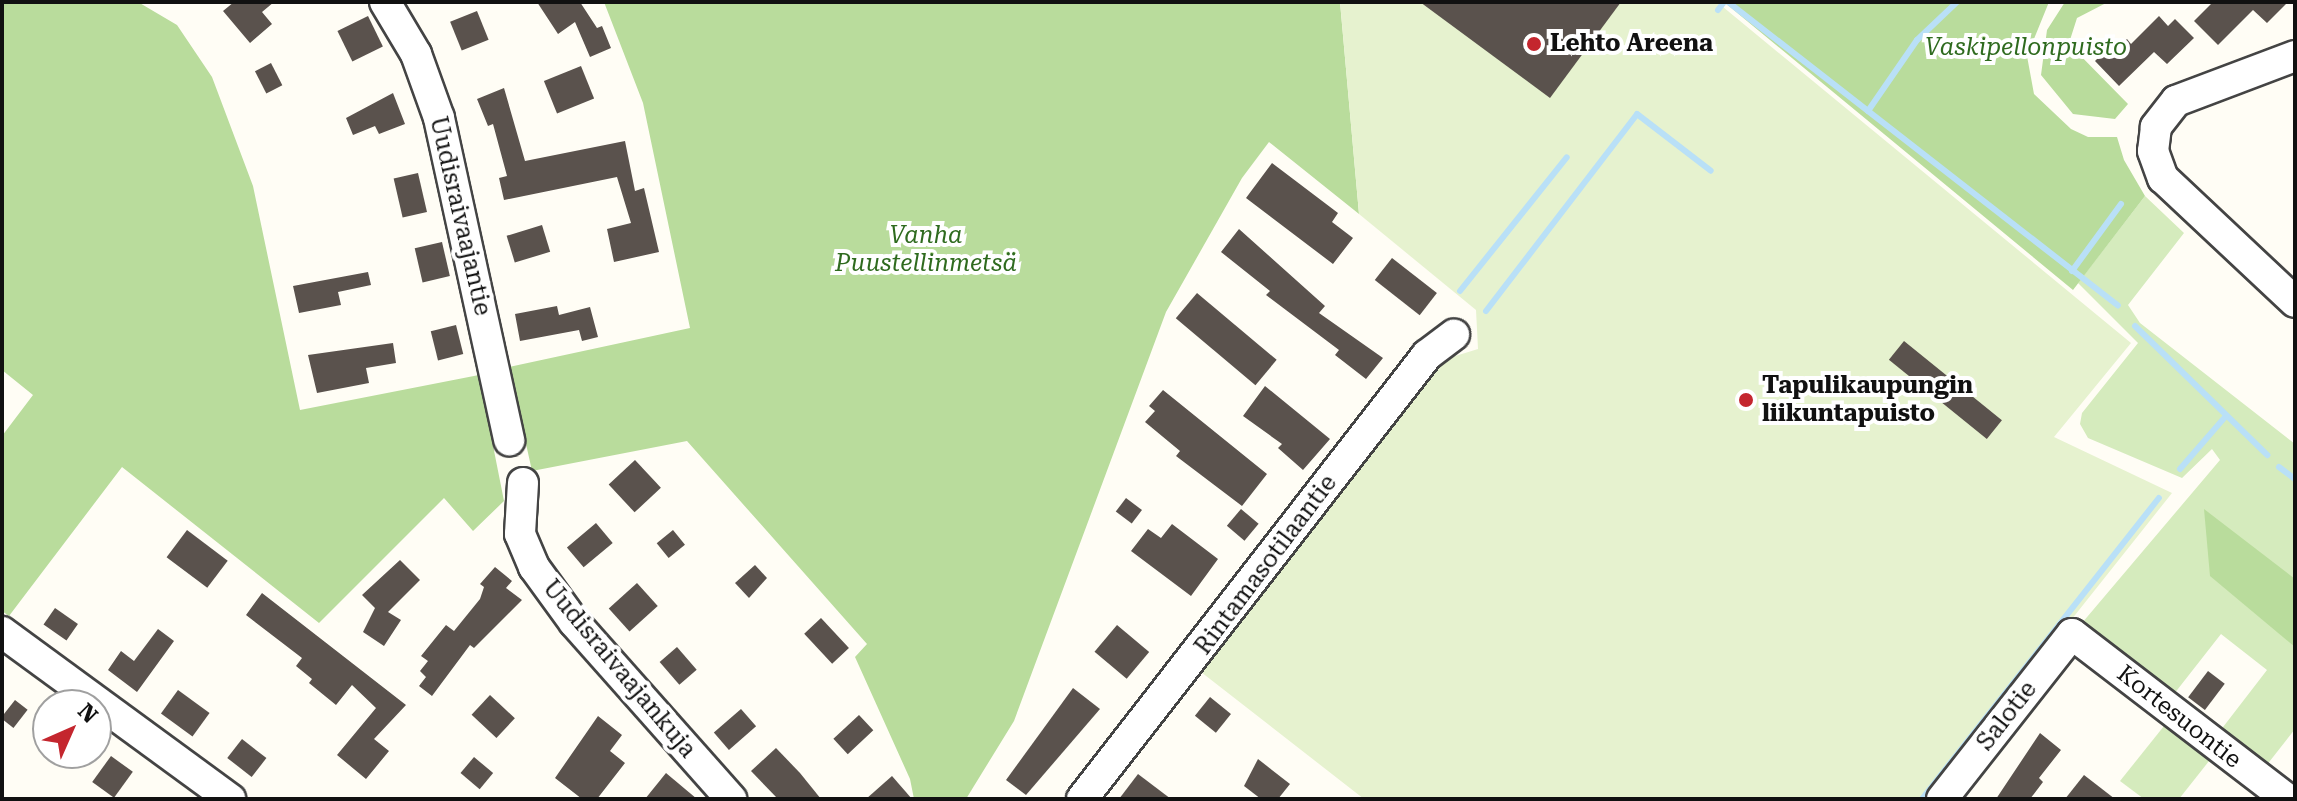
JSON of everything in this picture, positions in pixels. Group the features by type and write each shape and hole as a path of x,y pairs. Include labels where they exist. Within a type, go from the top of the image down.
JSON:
{"street":[{"name":"Uudisraivaajantie","path":"385,2 416,54 439,118 509,440"},
{"path":"2295,56 2176,101 2161,117 2153,151 2163,178 2295,302"},
{"name":"Rintamasotilaantie","path":"1082,799 1427,355 1454,335"},
{"name":"Uudisraivaajankuja","path":"523,483 520,534 534,567 574,622 731,799"},
{"path":"2,632 230,799"},
{"name":"Salotie","path":"1942,799 2072,634"},
{"name":"Kortesuontie","path":"2072,634 2287,799"}],"green space":[{"path":"2,2 138,2 177,25 212,77 253,186 300,410 479,375 504,501 473,531 444,498 319,623 122,467 9,616 2,611 2,436 33,395 2,370"},
{"name":"Vanha Puustellinmetsä","path":"604,2 1340,2 1359,214 1269,142 1242,178 1166,312 1014,721 966,799 914,799 910,779 855,657 867,644 687,441 532,471 509,367 690,328 643,103"},
{"name":"Tapulikaupungin liikuntapuisto","path":"1340,2 1717,2 2131,343 2054,437 2172,493 1929,799 1364,799 1201,672 1436,362 1478,349 1476,310 1359,214"},
{"name":"Vaskipellonpuisto","path":"1724,2 2049,2 2027,56 2034,94 2071,129 2088,137 2117,137 2124,160 2145,196 2073,290"},
{"path":"2065,2 2108,2 2077,18 2070,40 2071,46 2128,104 2115,119 2073,114 2041,75 2047,30"},
{"path":"2145,196 2184,233 2128,305 2140,323 2295,444 2295,729 2266,766 2220,731 2267,670 2221,634 2174,694 2082,623 2220,460 2212,449 2182,478 2088,438 2080,424 2082,413 2138,343 2078,283"},
{"path":"2204,509 2295,579 2295,647 2210,576"},
{"path":"2168,721 2213,756 2179,799 2144,799 2120,781"}],"building":[{"path":"234,2 274,2 262,12 272,24 250,43 223,11"},
{"path":"537,2 580,2 597,28 602,26 611,48 590,57 575,22 558,34"},
{"name":"Lehto Areena","path":"1420,2 1621,2 1550,98"},
{"path":"2213,2 2288,2 2267,23 2253,10 2218,45 2194,21"},
{"path":"477,11 489,40 462,51 450,22"},
{"path":"368,16 383,47 352,61 337,31"},
{"path":"2159,16 2168,26 2175,19 2194,38 2167,64 2154,52 2119,86 2095,61 2114,42 2119,47 2127,39 2131,44"},
{"path":"271,63 282,85 266,93 255,71"},
{"path":"581,66 594,98 557,113 544,81"},
{"path":"504,88 525,161 625,141 635,191 644,188 659,252 614,262 607,229 631,223 617,177 504,200 499,178 507,176 493,124 488,126 477,99"},
{"path":"393,93 405,124 379,134 375,126 353,135 346,118"},
{"path":"1272,163 1338,213 1332,222 1353,238 1333,264 1246,198"},
{"path":"418,173 427,212 403,218 394,179"},
{"path":"542,225 550,252 515,263 507,236"},
{"path":"1239,229 1325,306 1319,313 1383,358 1366,379 1335,355 1339,350 1266,295 1270,291 1221,252"},
{"path":"442,242 450,276 423,282 415,248"},
{"path":"1392,258 1437,293 1420,315 1375,280"},
{"path":"368,272 371,285 338,292 341,305 299,313 293,286"},
{"path":"1197,293 1277,360 1255,385 1176,318"},
{"path":"557,306 559,315 590,307 598,337 582,341 579,330 520,341 515,314"},
{"path":"456,325 463,354 438,360 431,331"},
{"path":"1904,341 2002,420 1987,439 1889,360"},
{"path":"393,343 396,363 366,368 369,383 317,393 308,355"},
{"path":"1265,386 1330,439 1303,470 1278,448 1282,444 1243,416"},
{"path":"1163,390 1267,474 1242,506 1176,456 1180,451 1145,422 1155,411 1149,406"},
{"path":"635,460 661,488 635,512 609,485"},
{"path":"1126,498 1142,510 1132,524 1116,512"},
{"path":"1241,509 1259,524 1244,541 1227,526"},
{"path":"596,523 613,543 584,567 567,547"},
{"path":"1172,524 1218,559 1191,596 1131,551 1148,529 1161,538"},
{"path":"187,530 228,561 207,588 167,557"},
{"path":"673,530 685,545 669,558 657,543"},
{"path":"400,560 420,580 388,612 401,620 384,646 363,632 375,608 362,595"},
{"path":"755,565 767,578 749,598 735,583"},
{"path":"495,567 512,581 506,588 522,600 474,648 470,645 432,696 419,686 426,677 420,671 428,661 421,656 446,625 454,631 480,599 484,587 480,584"},
{"path":"637,583 658,606 630,631 609,608"},
{"path":"262,593 406,705 374,739 389,751 366,779 337,755 376,708 352,685 336,705 309,683 312,679 296,666 302,658 246,615"},
{"path":"55,608 78,624 66,640 44,624"},
{"path":"821,618 849,648 832,664 804,634"},
{"path":"1117,625 1149,652 1127,679 1095,652"},
{"path":"158,629 174,641 137,692 108,670 121,651 134,661"},
{"path":"677,647 697,670 679,685 660,662"},
{"path":"2208,671 2225,684 2205,710 2188,697"},
{"path":"1073,688 1100,709 1026,795 1006,780"},
{"path":"178,690 210,713 193,736 161,713"},
{"path":"490,695 515,718 496,738 472,715"},
{"path":"1210,697 1231,714 1216,733 1195,716"},
{"path":"15,700 28,710 13,728 2,717"},
{"path":"741,709 756,726 729,750 714,733"},
{"path":"859,715 873,730 848,754 833,739"},
{"path":"598,716 622,735 610,751 625,763 597,799 582,799 555,778"},
{"path":"2040,733 2061,750 2039,778 2043,782 2030,799 1996,799"},
{"path":"242,739 266,758 252,777 227,758"},
{"path":"776,748 821,799 778,799 751,771"},
{"path":"112,757 133,772 114,798 92,782 102,769 112,769"},
{"path":"474,757 493,773 480,789 461,773"},
{"path":"1258,759 1290,784 1278,799 1261,799 1244,786"},
{"path":"666,773 697,799 645,799"},
{"path":"1138,774 1171,799 1119,799"},
{"path":"2084,775 2115,799 2065,799"},
{"path":"892,776 912,799 866,799"}],"waterway":[{"path":"1718,10 1724,2"},
{"path":"1728,2 2118,306"},
{"path":"1868,111 1917,40 1957,2"},
{"path":"1486,311 1637,114 1711,171"},
{"path":"1460,291 1567,157"},
{"path":"2072,271 2121,204"},
{"path":"2135,326 2267,455"},
{"path":"2180,469 2225,417"},
{"path":"2279,467 2295,479"},
{"path":"1922,799 2159,498"}],"place":[{"name":"Lehto Areena","path":"1534,44"},
{"name":"Tapulikaupungin liikuntapuisto","path":"1746,400"}]}
